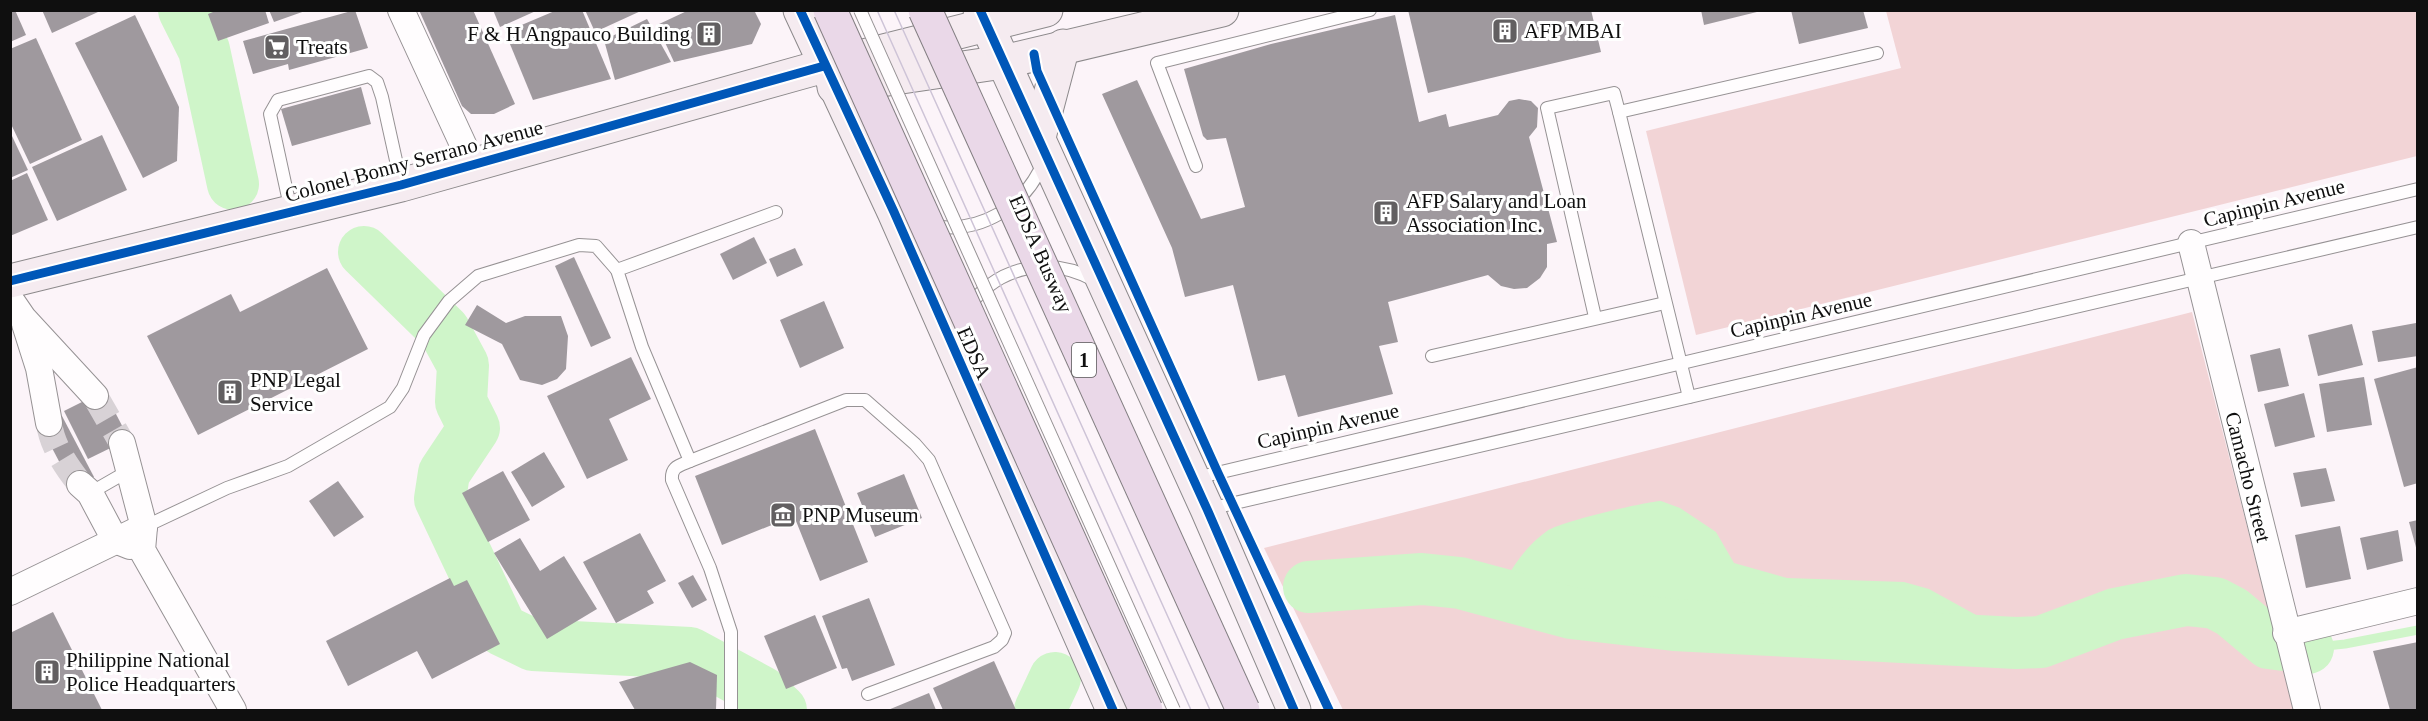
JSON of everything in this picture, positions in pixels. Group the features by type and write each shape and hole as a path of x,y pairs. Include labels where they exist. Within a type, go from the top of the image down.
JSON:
{"highway":[{"name":"EDSA","path":"830,10 1146,711"},
{"name":"1","path":"922,21 1243,711"}],"main road":[{"name":"EDSA","path":"800,10 894,212 1113,711"},
{"name":"Colonel Bonny Serrano Avenue","path":"829,76 984,18 1046,10"},
{"name":"Colonel Bonny Serrano Avenue","path":"10,281 401,185 749,88 829,76 1003,62 1222,10"},
{"path":"984,18 1207,509 1293,711"},
{"path":"1043,146 1063,46"}],"street":[{"path":"401,10 473,165"},
{"name":"Camacho Street","path":"2191,243 2288,644 2307,711"},
{"path":"17,308 95,396"},
{"path":"17,308 39,368 44,396 53,421"},
{"path":"122,442 130,470 143,538 233,711"},
{"path":"86,486 115,540"},
{"path":"10,592 115,540 143,538"},
{"path":"2288,644 2418,601"}],"lane":[{"path":"860,10 1174,711"},
{"path":"1196,166 1157,63 1370,10"},
{"path":"922,21 931,59 943,86"},
{"path":"1619,112 1877,53"},
{"path":"292,212 270,114 273,105 278,100 369,76 377,82 380,90 401,185"},
{"path":"1596,317 1547,108 1614,93 1689,397"},
{"path":"894,212 933,227 965,227 985,221 1020,199 1034,183 1043,146"},
{"name":"Capinpin Avenue","path":"1193,479 2418,189"},
{"name":"EDSA Busway","path":"997,204 1006,226"},
{"path":"617,270 776,212"},
{"path":"1207,509 2418,227"},
{"path":"143,538 227,488 288,466 390,407 403,388 424,335 449,301 478,276 579,245 596,246 617,270 642,347 690,461"},
{"name":"EDSA Busway","path":"1021,258 1031,280"},
{"path":"956,357 958,333 967,310 982,291 1001,276 1024,268 1058,267 1079,272 1107,289"},
{"path":"1432,356 1665,303"},
{"path":"731,705 731,632 710,568 671,473 674,467 846,400 856,399 865,400 915,444 929,460 1005,633 1002,640 994,647 868,694"},
{"path":"86,486 130,470"}],"shaded area":[{"path":"1886,11 2417,11 2417,156 1696,335 1646,131 1901,68"},
{"path":"2192,312 2294,710 1343,710 1264,548"},
{"path":"1661,501 1680,508 1716,532 1734,563 1787,578 1904,582 1929,589 1987,621 2006,636 1666,617 1559,603 1514,592 1505,581 1523,553 1547,531 1602,513"}],"building":[{"path":"10,10 15,10 26,35 10,42"},
{"path":"42,10 97,10 98,12 52,33"},
{"path":"218,10 265,10 269,23 218,41 208,14"},
{"path":"269,10 305,10 305,11 274,22"},
{"path":"355,10 368,48 289,70 288,64 253,74 243,41"},
{"path":"419,10 473,10 515,104 494,114 471,114 462,106"},
{"path":"493,10 538,10 500,27"},
{"path":"557,10 582,10 611,79 533,100 505,32"},
{"path":"585,10 643,10 595,32"},
{"name":"F & H Angpauco Building","path":"689,10 754,10 761,24 752,44 674,62 657,25"},
{"name":"AFP MBAI","path":"1408,10 1591,10 1601,52 1428,93"},
{"path":"1701,10 1760,10 1761,11 1704,25"},
{"path":"1791,10 1863,10 1868,28 1799,44"},
{"path":"135,15 179,107 177,161 143,178 75,43"},
{"name":"AFP Salary and Loan Association Inc.","path":"1395,15 1419,122 1446,114 1449,127 1498,115 1509,101 1519,99 1531,101 1538,108 1537,127 1529,137 1557,242 1547,244 1547,267 1540,278 1527,288 1514,289 1501,286 1488,275 1388,302 1398,342 1379,346 1393,394 1298,417 1285,375 1258,381 1233,285 1185,297 1172,248 1102,94 1137,80 1201,219 1245,207 1226,138 1207,140 1203,136 1184,69 1271,44"},
{"path":"647,19 671,62 615,80 604,40"},
{"path":"36,38 82,140 30,164 10,122 10,49"},
{"path":"361,87 371,124 292,146 281,109"},
{"path":"102,135 127,190 57,221 32,167"},
{"path":"12,136 28,170 10,178 10,137"},
{"path":"27,173 48,220 10,236 10,181"},
{"path":"754,237 767,263 733,280 720,254"},
{"path":"795,248 803,265 777,277 769,259"},
{"path":"574,257 611,338 591,347 555,266"},
{"name":"PNP Legal Service","path":"327,268 368,349 198,435 147,336 231,294 240,312"},
{"path":"824,301 844,348 800,368 780,320"},
{"path":"477,305 506,323 525,316 561,316 568,336 566,369 557,379 542,385 520,380 502,344 465,325"},
{"path":"2416,323 2418,356 2378,362 2372,331"},
{"path":"2352,324 2363,365 2318,376 2308,335"},
{"path":"2280,348 2289,386 2258,392 2250,355"},
{"path":"631,357 651,399 609,419 628,460 587,479 547,396"},
{"path":"2418,367 2418,483 2404,487 2374,379"},
{"path":"2364,377 2372,425 2327,432 2319,384"},
{"path":"104,391 129,439 88,459 64,411"},
{"path":"2304,393 2315,437 2275,447 2264,404"},
{"path":"62,416 94,477 73,488 41,427"},
{"path":"815,429 868,562 820,581 794,516 722,545 695,476"},
{"path":"544,452 565,487 532,507 511,472"},
{"path":"2326,468 2335,501 2301,507 2293,473"},
{"path":"503,471 530,520 488,542 462,493"},
{"path":"904,474 922,518 875,537 857,493"},
{"path":"338,481 364,517 334,537 309,501"},
{"path":"2418,520 2418,551 2417,551 2409,522"},
{"path":"2340,526 2351,579 2306,588 2295,535"},
{"path":"2398,530 2403,561 2367,570 2360,538"},
{"path":"640,533 666,581 647,591 654,603 616,623 583,562"},
{"path":"520,538 540,571 564,556 597,609 547,639 494,553"},
{"path":"693,575 707,600 692,608 678,583"},
{"path":"450,578 454,586 467,580 500,644 432,679 417,651 348,686 326,641"},
{"path":"869,598 895,665 852,681 847,668 842,669 822,616"},
{"name":"Philippine National Police Headquarters","path":"53,612 102,710 10,710 10,633"},
{"path":"815,615 837,668 786,689 764,636"},
{"path":"2418,642 2418,710 2390,710 2373,651"},
{"path":"994,661 1016,710 943,710 933,688"},
{"path":"690,662 717,675 716,710 635,710 619,682"},
{"path":"929,693 936,710 888,710"}],"waterway":[{"path":"184,10 204,50 233,184"},
{"path":"364,252 444,330 463,365 461,402 474,428 444,473 440,499 502,630 533,645 690,653 762,692 781,710"},
{"path":"1309,587 1422,579 1460,583 1571,613 1674,625 2016,643 2041,642 2115,614 2186,600 2215,603 2232,612 2269,643 2308,648"},
{"path":"2308,648 2345,644 2418,630"},
{"path":"1040,710 1055,678"}],"tunnel":[{"path":"95,396 122,443"},
{"path":"49,423 56,448 80,484"}],"tram line":[{"path":"877,10 1191,710"},
{"path":"894,10 1210,710"}],"cycle path":[{"path":"800,10 894,212 1113,710"},
{"path":"980,10 1207,509 1294,710"},
{"path":"1034,54 1037,71 1218,473 1329,710"},
{"path":"10,281 401,185 824,66"}],"place":[{"name":"AFP MBAI","path":"1505,31"},
{"name":"F & H Angpauco Building","path":"709,34"},
{"name":"Treats","path":"277,47"},
{"name":"AFP Salary and Loan Association Inc.","path":"1386,213"},
{"name":"PNP Legal Service","path":"230,392"},
{"name":"PNP Museum","path":"783,515"},
{"name":"Philippine National Police Headquarters","path":"47,672"}]}
